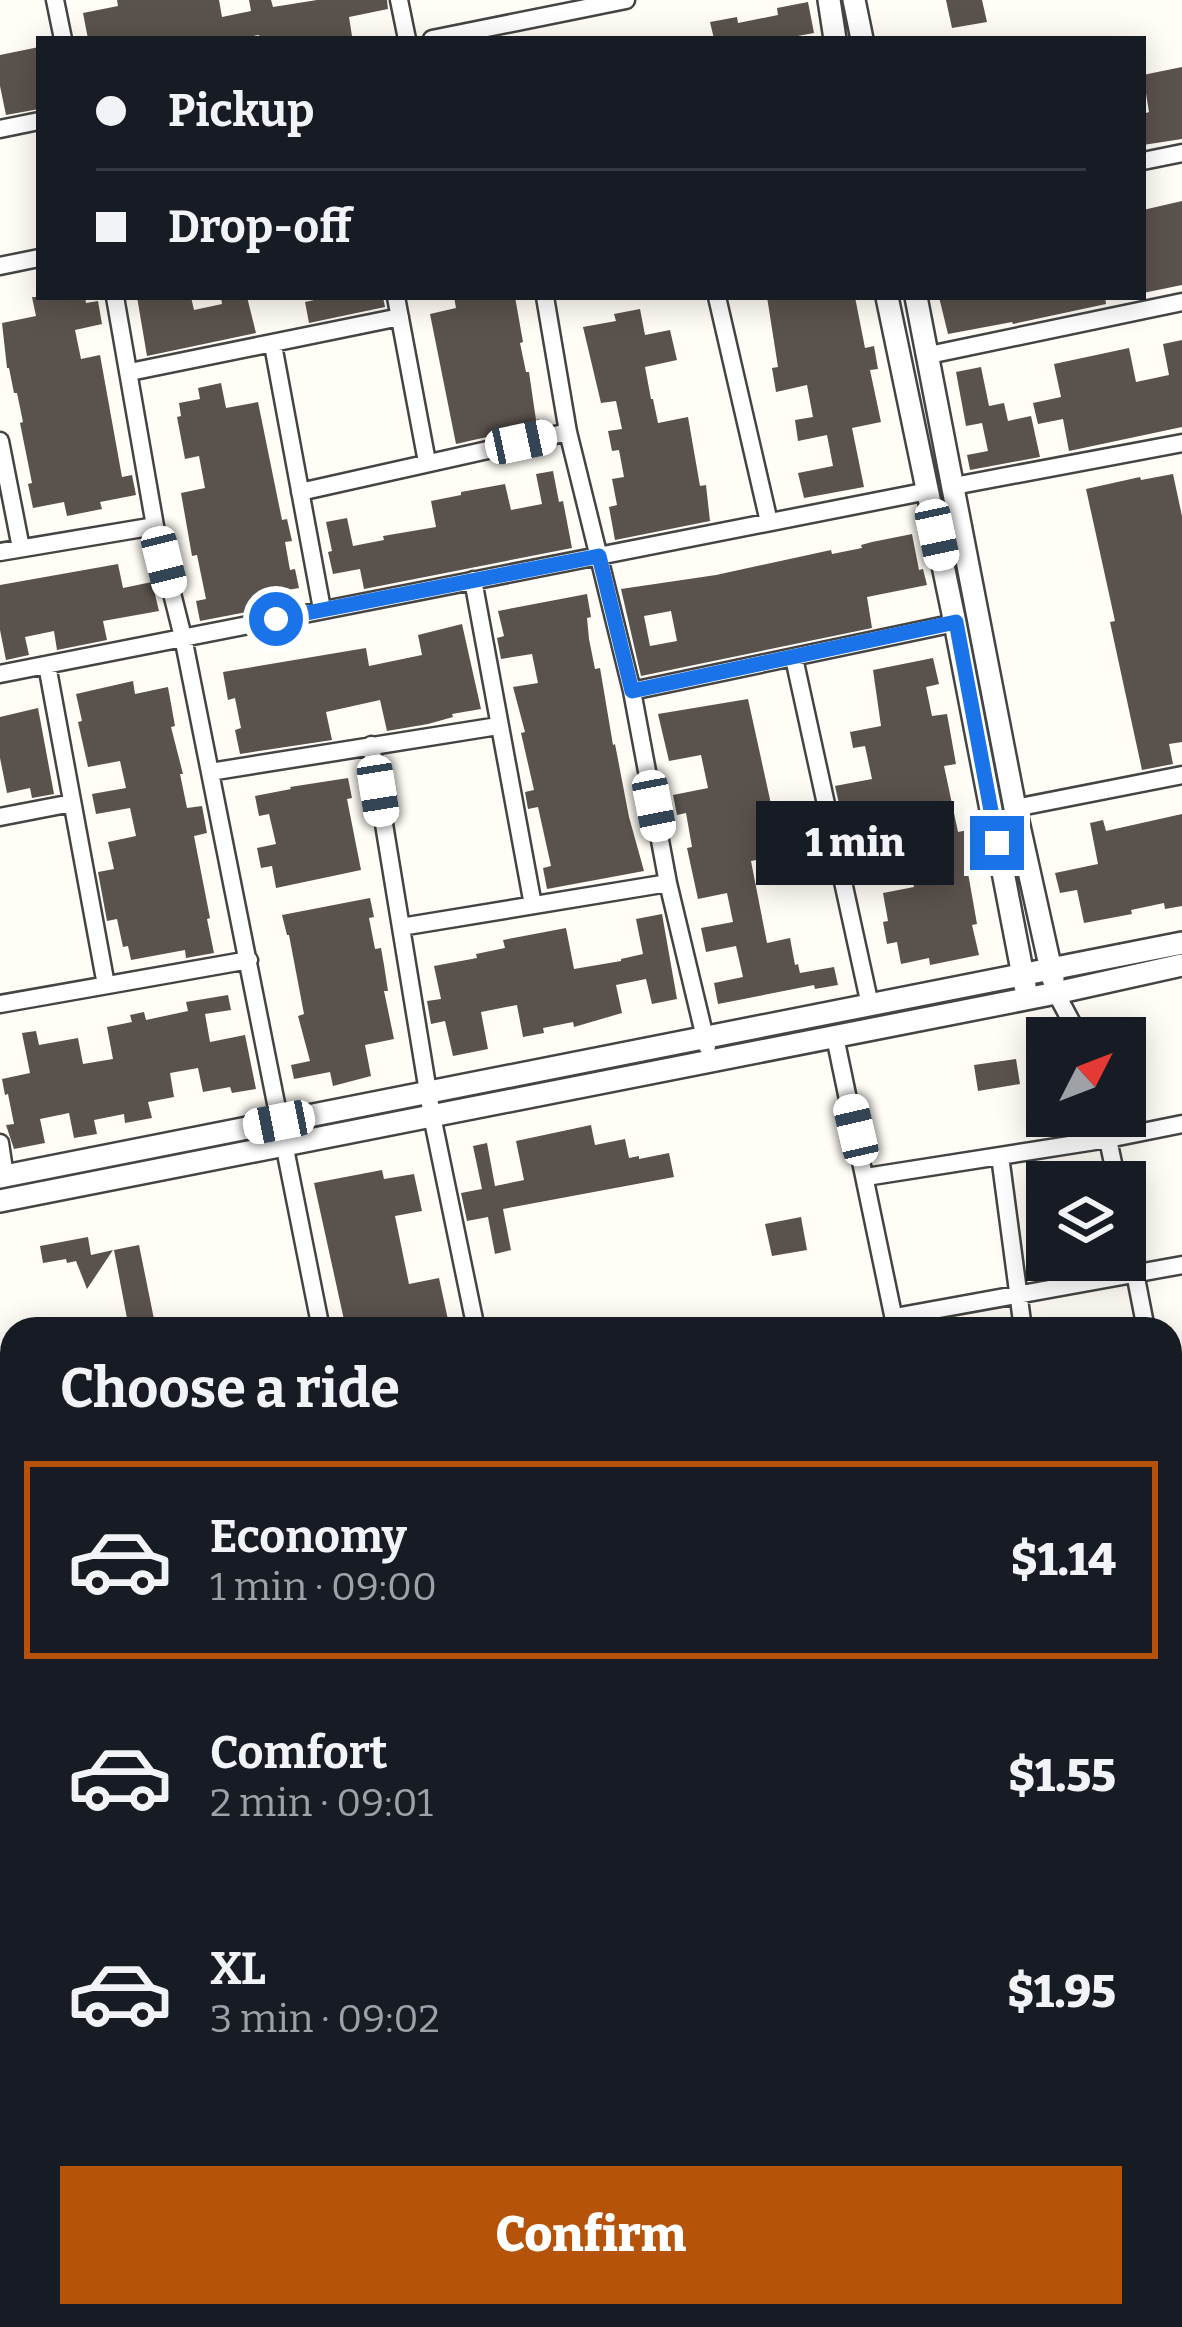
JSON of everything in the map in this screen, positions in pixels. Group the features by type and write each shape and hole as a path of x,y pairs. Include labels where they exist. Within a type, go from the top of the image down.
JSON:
{"street":[{"path":"55,0 62,36"},
{"path":"400,0 406,36"},
{"path":"462,36 493,33 626,0"},
{"path":"829,0 835,36"},
{"path":"854,0 861,36"},
{"path":"0,129 36,122"},
{"path":"1146,160 1182,153"},
{"path":"0,266 36,259"},
{"path":"116,300 155,526 183,637 319,1317"},
{"path":"397,300 428,462"},
{"path":"546,300 568,432 632,691 668,883 710,1061"},
{"path":"718,300 769,522"},
{"path":"888,300 956,622 1027,998"},
{"path":"917,300 1015,808 1056,993 1069,1017"},
{"path":"929,356 1182,302"},
{"path":"130,373 400,317"},
{"path":"273,345 322,610"},
{"path":"300,492 568,432"},
{"path":"0,441 21,548"},
{"path":"954,487 1182,442"},
{"path":"0,674 928,491"},
{"path":"0,552 155,526"},
{"path":"473,580 533,905"},
{"path":"632,691 956,622"},
{"path":"794,658 870,1006"},
{"path":"47,665 106,985"},
{"path":"210,772 498,726"},
{"path":"370,746 432,1116 474,1317"},
{"path":"1015,808 1182,775"},
{"path":"0,817 72,803"},
{"path":"401,927 668,883"},
{"path":"0,1143 3,1176 1182,943"},
{"path":"0,1004 249,960"},
{"path":"0,1201 1182,965"},
{"path":"835,1036 895,1317"},
{"path":"866,1177 1182,1124"},
{"path":"1108,1139 1113,1161"},
{"path":"1000,1156 1021,1317"},
{"path":"1146,1272 1182,1265"},
{"path":"921,1317 1094,1281"},
{"path":"1136,1281 1144,1317"}],"building":[{"path":"117,0 219,0 222,17 251,11 249,0 271,0 273,7 317,0 387,0 388,9 349,17 352,36 87,36 83,13 118,6"},
{"path":"946,0 982,0 987,22 952,28"},
{"path":"808,2 814,33 713,36 710,22 737,17 738,23 778,15 777,8"},
{"path":"36,48 36,110 6,115 0,55"},
{"path":"1182,67 1182,139 1146,145 1146,74"},
{"path":"1182,201 1182,285 1146,292 1146,209"},
{"path":"32,297 98,301 102,324 75,330 81,359 100,355 122,477 132,475 136,495 100,502 102,509 67,516 64,502 33,508 23,422 7,368 2,323 36,316"},
{"path":"138,300 192,300 194,310 222,304 221,300 248,300 256,333 147,356"},
{"path":"384,300 385,307 309,323 305,302"},
{"path":"455,300 516,300 520,343 540,425 456,444 430,314 456,308"},
{"path":"767,300 856,300 865,348 874,346 878,369 870,370 881,422 852,428 864,487 804,498 798,473 833,466 827,435 798,441 795,420 813,417 807,385 776,392 772,368 778,367"},
{"path":"940,300 1105,300 1106,304 948,334"},
{"path":"640,309 645,335 670,330 677,360 645,367 651,399 658,423 688,417 710,521 615,540 609,507 617,505 612,479 624,477 619,450 612,451 608,431 622,429 616,401 601,403 583,327 616,321 614,314"},
{"path":"1182,340 1182,427 1069,451 1063,419 1038,424 1033,403 1061,397 1054,364 1129,348 1136,382 1169,375 1163,344"},
{"path":"981,367 989,406 1004,403 1008,421 1031,416 1040,457 970,470 967,455 988,451 982,423 966,426 956,372"},
{"path":"221,383 226,408 258,402 282,520 287,519 292,541 285,542 290,570 295,569 299,588 282,591 283,605 200,621 196,601 206,599 197,555 192,556 181,493 205,488 199,456 185,459 177,417 181,416 179,403 200,399 198,388"},
{"path":"553,471 572,548 364,589 360,569 333,574 326,522 347,518 353,546 384,540 383,536 436,527 431,501 461,492 505,484 511,510 542,504 536,474"},
{"path":"1173,474 1182,516 1182,742 1169,744 1173,764 1142,770 1086,489"},
{"path":"912,534 927,585 867,597 872,628 641,676 621,589 831,550 832,554","holes":["671,611 677,641 650,646 644,616"]},
{"path":"118,564 123,588 152,582 159,611 103,621 107,640 57,650 54,631 25,637 29,655 6,660 0,585"},
{"path":"587,594 595,669 600,668 613,745 644,871 547,889 543,868 551,866 538,807 528,809 525,792 534,790 513,687 538,683 532,654 501,659 497,638 504,636 498,611"},
{"path":"462,624 481,709 387,731 380,700 326,712 332,740 240,754 235,698 228,700 223,672 366,648 369,666 422,655 418,635"},
{"path":"933,658 939,684 926,687 932,716 947,714 956,764 944,766 958,832 978,828 980,843 970,845 975,871 968,873 979,955 930,965 929,958 901,964 897,942 887,944 883,893 914,887 907,855 874,861 872,852 851,857 835,786 872,779 865,746 853,748 850,732 881,726 873,670"},
{"path":"133,681 135,694 168,687 187,808 202,806 207,833 194,836 214,953 186,958 185,950 131,960 117,919 107,921 98,872 114,869 108,842 136,836 130,808 96,814 92,794 126,788 120,761 88,767 76,694"},
{"path":"748,699 778,856 751,861 767,943 790,938 800,973 834,967 838,985 815,989 814,985 718,1004 714,983 743,977 736,946 706,952 701,928 733,922 727,893 698,899 687,848 692,847 686,813 677,815 673,795 708,788 701,755 669,761 658,714"},
{"path":"38,708 54,794 32,798 30,788 7,793 0,758 0,717"},
{"path":"348,778 352,798 347,799 361,870 276,888 272,866 261,868 257,848 276,844 269,814 259,816 255,796"},
{"path":"1182,814 1182,906 1165,909 1164,903 1084,923 1077,890 1060,893 1055,873 1098,864 1090,823 1103,820 1106,831"},
{"path":"370,898 374,917 369,918 375,949 381,948 394,1039 365,1045 371,1076 333,1086 330,1072 294,1079 291,1065 310,1061 282,915"},
{"path":"662,914 677,999 652,1004 646,979 616,985 622,1013 574,1027 573,1022 543,1028 544,1033 523,1037 517,1005 481,1012 488,1049 453,1056 445,1021 431,1024 427,1001 441,999 434,966 505,948 503,940 566,928 574,969 621,961 643,954 636,919"},
{"path":"228,995 231,1010 205,1014 210,1042 245,1035 256,1089 203,1092 198,1068 170,1073 174,1097 148,1102 152,1118 125,1123 124,1114 94,1120 97,1134 74,1138 69,1113 40,1119 45,1143 14,1149 6,1125 14,1124 2,1079 30,1073 22,1033 36,1031 39,1045 78,1038 83,1064 113,1059 107,1027 132,1022 130,1015 144,1012 146,1020 188,1011 186,1002"},
{"path":"1016,1059 1020,1084 978,1091 974,1065"},
{"path":"591,1125 595,1145 625,1139 629,1158 669,1153 674,1177 503,1209 511,1250 495,1254 488,1217 467,1221 461,1193 482,1189 473,1146 487,1143 495,1186 524,1180 516,1141"},
{"path":"382,1170 384,1179 414,1174 422,1211 395,1216 409,1284 439,1278 447,1317 343,1317 314,1183"},
{"path":"801,1217 807,1250 772,1256 765,1224"},
{"path":"88,1237 91,1255 113,1250 87,1289 76,1261 43,1263 40,1246"},
{"path":"139,1245 154,1317 127,1317 114,1250"}],"route":[{"path":"276,619 599,556 632,691 956,622 997,843"}]}
